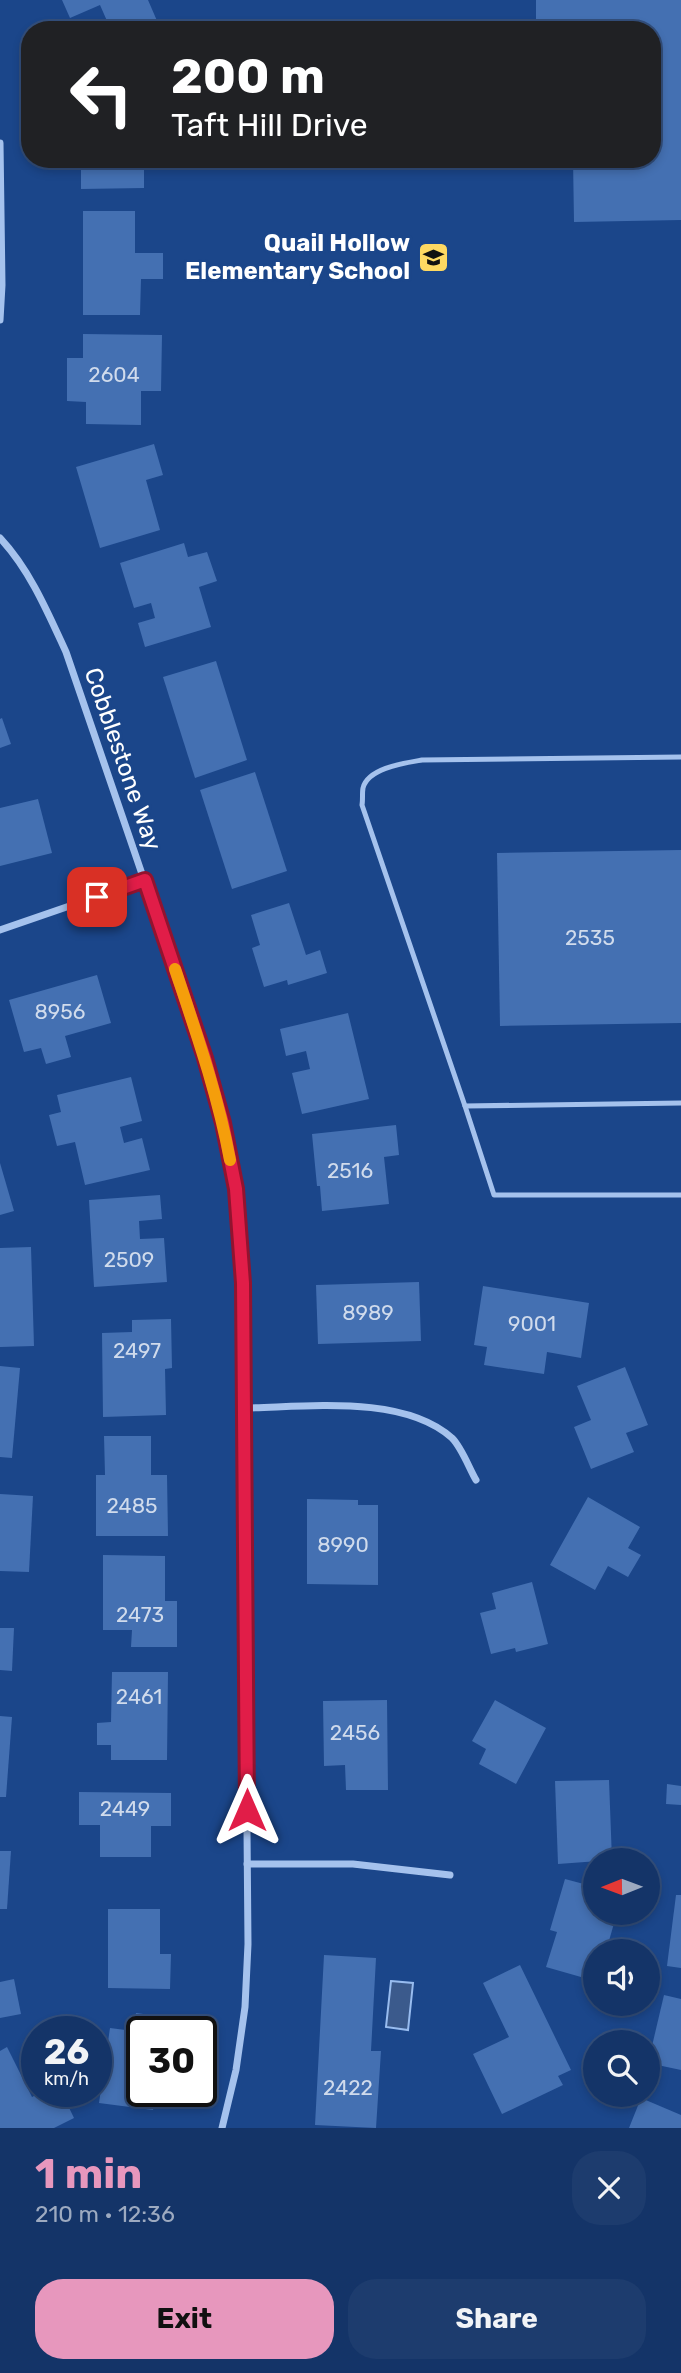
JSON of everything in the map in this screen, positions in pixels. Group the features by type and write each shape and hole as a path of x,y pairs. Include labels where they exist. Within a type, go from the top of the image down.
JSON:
{"street":[{"path":"0,143 0,320"},
{"name":"Cobblestone Way","path":"0,538 40,597 66,652 205,1058 223,1123 236,1189 242,1258 245,1408 248,1944 245,2007 236,2070 222,2128"},
{"path":"0,930 145,880"},
{"path":"245,1408 370,1407 415,1415 453,1439 476,1480"},
{"path":"247,1864 353,1864 450,1875"}],"lane":[{"path":"681,757 422,760 394,765 371,776 363,786 362,806 494,1195 681,1195"},
{"path":"465,1105 681,1103"}],"water":[{"path":"391,1981 413,1983 408,2030 386,2027"}],"building":[{"path":"62,0 148,0 157,21 107,21 100,5 70,18"},
{"path":"536,0 681,0 681,220 574,222 573,168 661,168 661,21 536,21"},
{"path":"81,168 144,168 144,188 81,189"},
{"path":"83,211 135,211 135,253 163,253 163,279 141,279 140,315 83,315"},
{"path":"83,334 162,335 161,391 141,391 141,425 86,424 86,402 67,401 67,358 83,358"},
{"path":"154,444 163,475 146,480 160,530 100,548 76,467"},
{"path":"184,543 188,557 207,552 217,581 199,587 211,627 145,647 138,623 155,618 151,603 134,608 120,563"},
{"path":"216,661 247,760 195,778 163,677"},
{"path":"2,718 11,744 0,748 0,719"},
{"path":"255,772 287,871 232,889 200,790"},
{"path":"38,799 52,853 0,866 0,808"},
{"path":"681,850 681,1023 500,1026 497,853"},
{"path":"289,903 306,955 320,950 327,973 288,985 287,980 264,987 252,948 260,945 251,915"},
{"path":"97,975 111,1023 65,1036 71,1057 46,1064 41,1048 24,1052 9,1000"},
{"path":"348,1013 369,1099 302,1114 292,1073 310,1069 306,1051 286,1056 280,1029"},
{"path":"131,1077 142,1121 120,1127 124,1143 142,1138 150,1170 85,1185 75,1142 57,1146 49,1115 61,1112 57,1095"},
{"path":"396,1125 399,1155 384,1157 389,1204 322,1211 312,1134"},
{"path":"0,1163 14,1211 0,1215"},
{"path":"160,1195 162,1219 139,1221 140,1239 164,1238 167,1282 94,1287 89,1200"},
{"path":"31,1247 34,1346 0,1347 0,1248"},
{"path":"419,1282 421,1341 318,1344 316,1285"},
{"path":"483,1286 589,1303 581,1358 547,1352 544,1374 484,1365 487,1347 474,1345"},
{"path":"171,1319 172,1368 165,1369 166,1415 103,1417 102,1333 132,1332 132,1320"},
{"path":"0,1366 20,1368 12,1458 0,1457"},
{"path":"625,1367 648,1425 626,1433 634,1452 591,1469 574,1427 591,1420 577,1386"},
{"path":"104,1436 151,1436 151,1475 167,1475 168,1536 96,1536 96,1475 105,1475"},
{"path":"0,1494 33,1496 29,1572 0,1571"},
{"path":"588,1497 640,1527 628,1548 641,1555 628,1577 608,1566 595,1590 550,1565"},
{"path":"307,1499 358,1500 358,1505 378,1505 378,1585 307,1584"},
{"path":"103,1555 165,1556 165,1601 177,1601 177,1647 131,1647 132,1630 103,1630"},
{"path":"532,1582 548,1644 516,1652 515,1648 491,1654 480,1613 496,1609 492,1593"},
{"path":"0,1628 14,1628 12,1671 0,1670"},
{"path":"112,1672 168,1672 167,1760 111,1760 111,1745 97,1745 97,1723 111,1722"},
{"path":"387,1700 388,1790 346,1790 345,1765 324,1766 323,1701"},
{"path":"495,1700 546,1728 516,1784 479,1764 486,1749 472,1741"},
{"path":"0,1716 12,1717 6,1797 0,1797"},
{"path":"609,1780 612,1848 583,1848 583,1862 558,1864 555,1781"},
{"path":"667,1784 681,1786 681,1805 666,1804"},
{"path":"79,1792 171,1793 171,1826 151,1826 151,1857 100,1857 100,1825 79,1825"},
{"path":"0,1851 11,1851 7,1909 0,1909"},
{"path":"565,1879 583,1884 583,1925 614,1925 609,1939 583,1939 583,1978 546,1967 557,1932 550,1930"},
{"path":"676,1895 681,1895 681,1968 667,1966"},
{"path":"108,1909 160,1909 160,1954 171,1954 170,1989 108,1988"},
{"path":"324,1955 376,1958 371,2051 381,2051 376,2128 315,2125"},
{"path":"520,1965 571,2070 558,2076 563,2085 502,2114 473,2054 509,2037 483,1983"},
{"path":"14,1979 21,2014 0,2018 0,1982"},
{"path":"664,1995 681,1999 681,2070 660,2066 660,2030 656,2030"},
{"path":"136,2013 158,2016 136,2016"},
{"path":"112,2028 126,2030 126,2106 112,2105"},
{"path":"7,2047 21,2075 21,2107 69,2107 74,2118 54,2128 0,2128 0,2051"},
{"path":"660,2106 681,2115 681,2128 629,2128 637,2107"},
{"path":"130,2107 153,2107 153,2110"}],"slow traffic":[{"path":"175,969 205,1058 230,1160"}],"place":[{"name":"Quail Hollow Elementary School","path":"433,257"}],"route":[{"path":"97,897 145,880 205,1058 223,1123 236,1189 243,1283 247,1810"}]}
